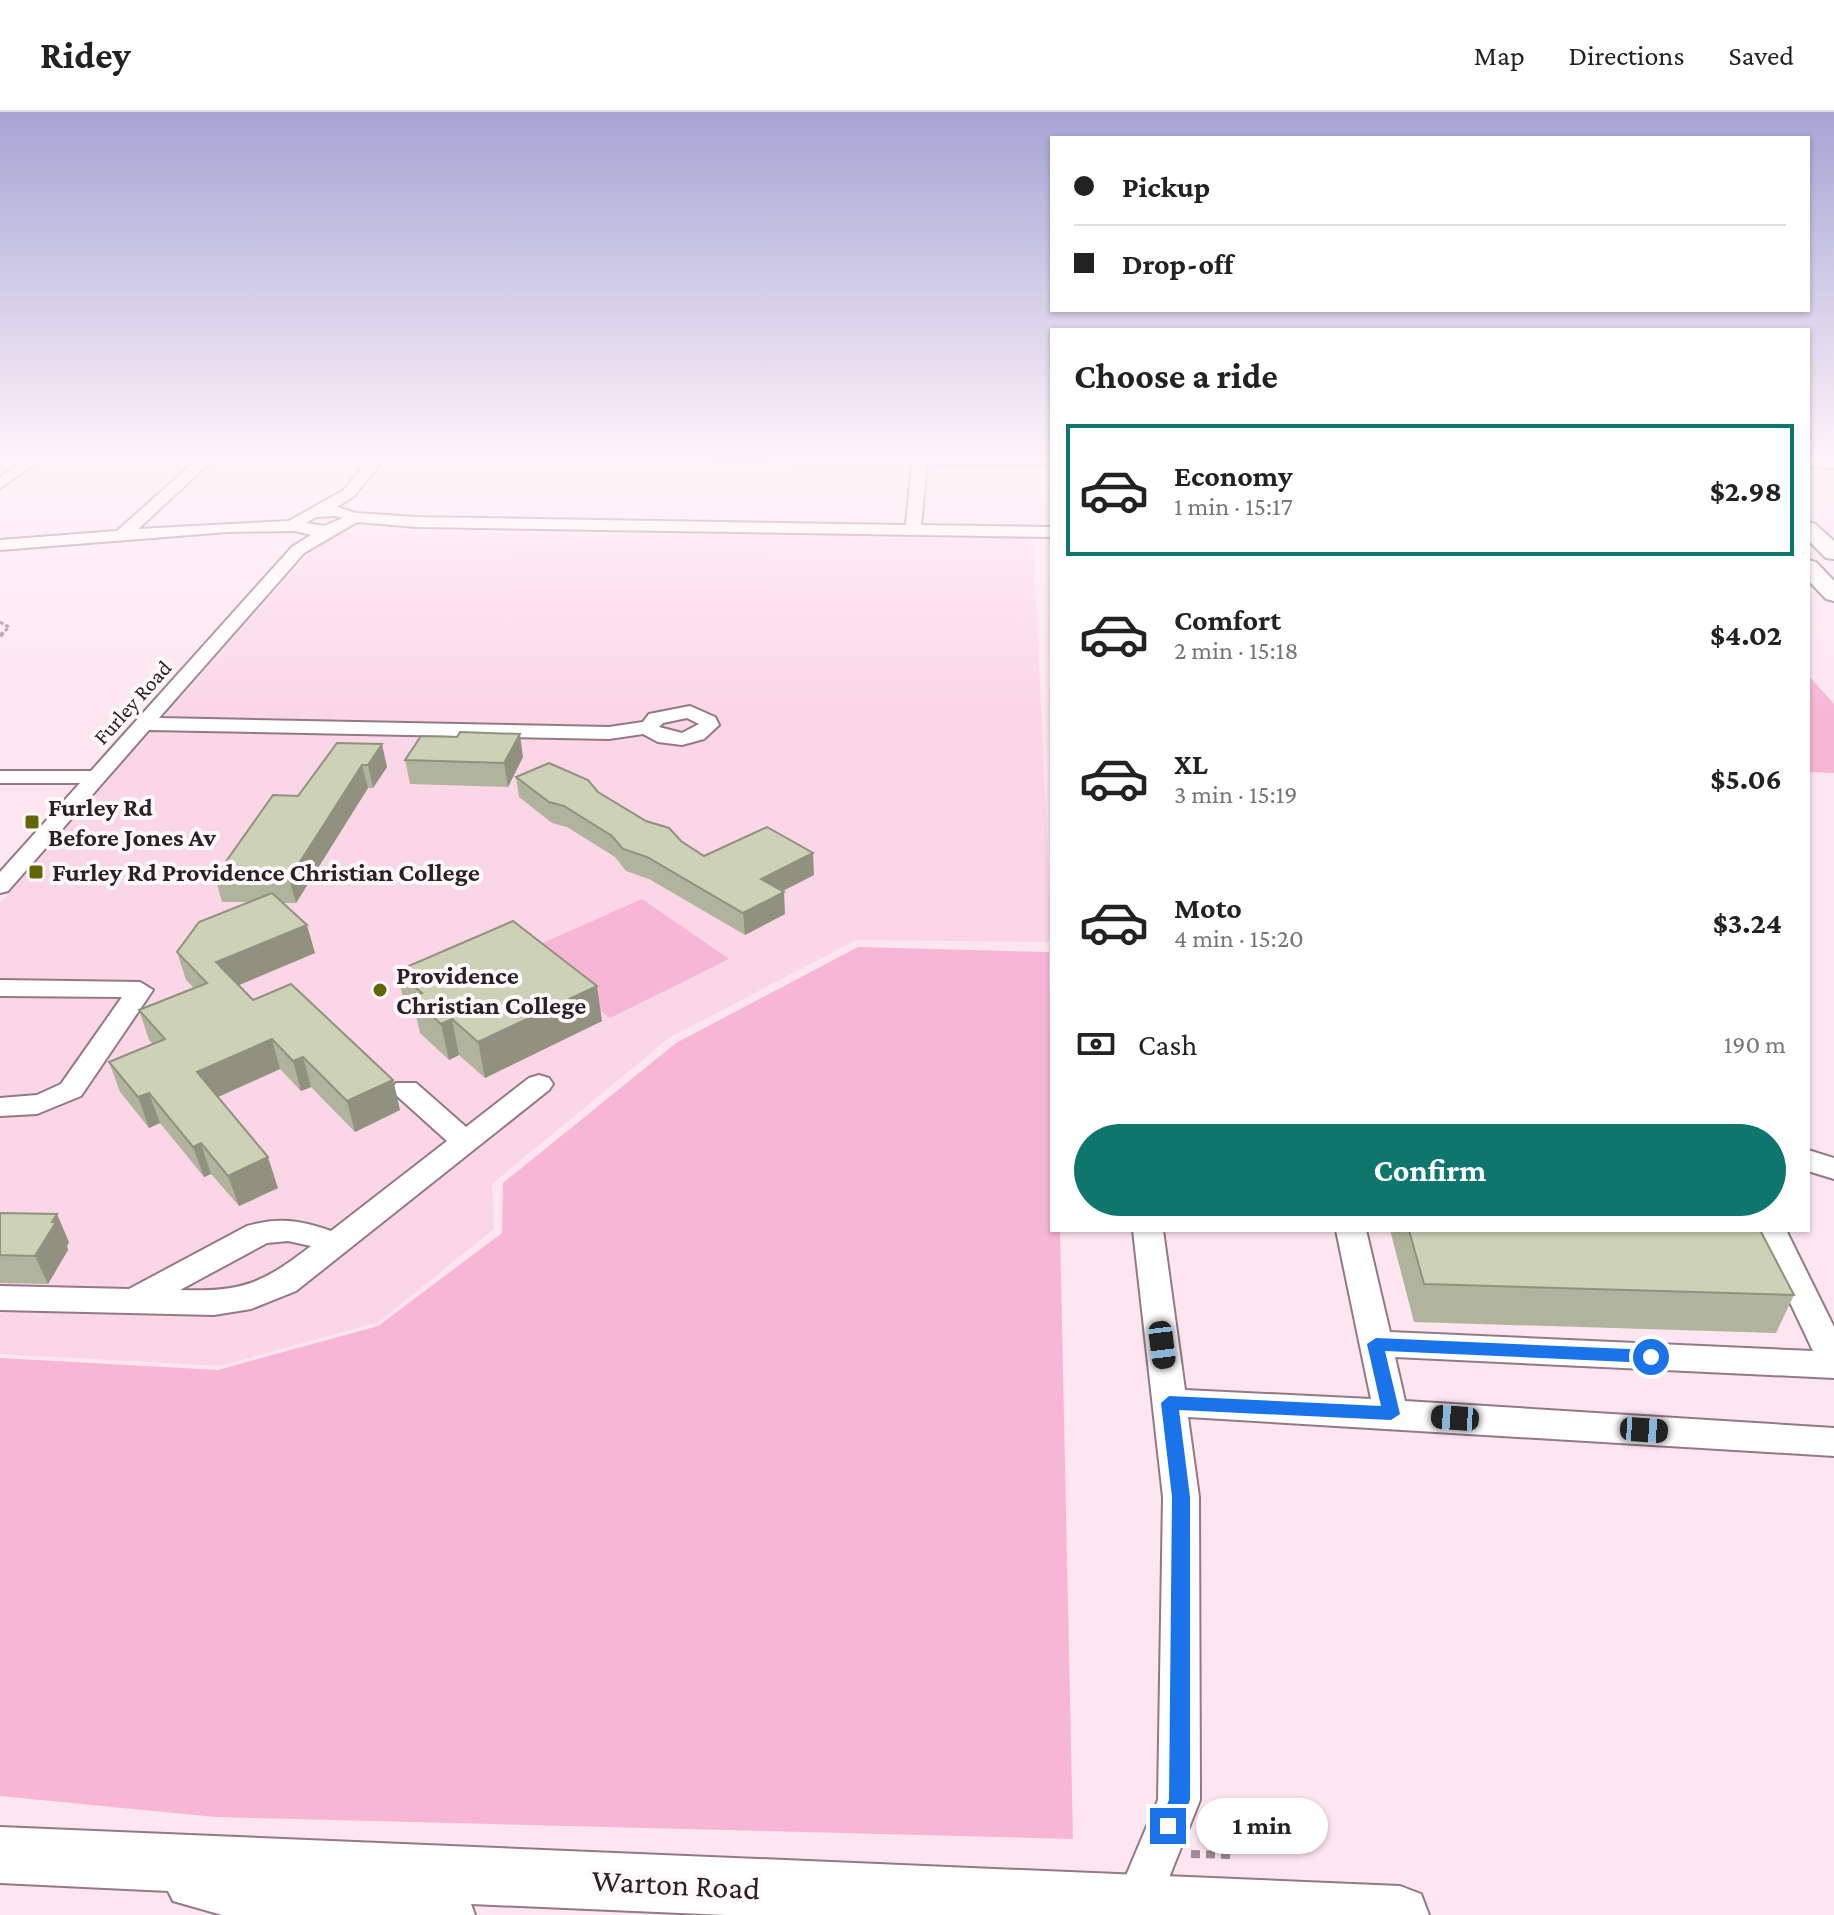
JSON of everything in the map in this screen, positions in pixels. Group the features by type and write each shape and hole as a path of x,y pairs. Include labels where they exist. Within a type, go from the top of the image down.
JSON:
{"main road":[{"path":"1810,569 1834,594"},
{"path":"28,1856 300,1900 439,1907 446,1915"},
{"name":"Warton Road","path":"28,1856 1137,1910 1400,1915"}],"street":[{"path":"0,545 38,542"},
{"path":"298,550 299,542"},
{"name":"Furley Road","path":"0,886 298,550 310,542"},
{"path":"145,724 609,733 649,727"},
{"path":"6,777 35,784 93,782"},
{"path":"0,988 140,990 71,1090 54,1101 32,1107 0,1107"},
{"path":"0,1298 214,1303 251,1297 285,1283 539,1084"},
{"path":"406,1089 465,1142"},
{"path":"1810,1161 1834,1169"},
{"path":"134,1301 258,1234 278,1228 301,1231 335,1244"},
{"path":"1137,1910 1179,1800 1181,1497 1148,1232"},
{"path":"1351,1232 1391,1414"},
{"path":"1376,1344 1834,1363 1772,1232"},
{"path":"1169,1403 1834,1442"}],"path":[{"path":"0,622 9,627 0,636"}],"shaded area":[{"name":"Providence Christian College","path":"318,542 1033,542 1050,942 856,940 669,1038 492,1184 494,1229 379,1322 220,1366 0,1354 0,903"},
{"path":"1810,677 1834,704 1834,773 1810,772"},
{"path":"642,899 729,959 610,1018 525,951"},
{"path":"858,947 1049,952 1050,1232 1060,1232 1073,1839 215,1817 0,1796 0,1358 218,1370 378,1326 502,1233 503,1183 676,1043"}],"building":[{"path":"460,732 520,734 504,763 405,760 421,736 457,737"},
{"path":"337,743 382,744 368,765 362,765 289,879 215,877 273,795 298,796"},
{"path":"549,763 588,780 598,792 646,821 669,828 681,841 704,856 767,827 813,853 761,879 784,892 743,913 647,857 623,849 612,836 564,806 549,802 516,777"},
{"path":"272,893 307,925 216,962 253,1000 291,984 393,1080 347,1101 303,1057 293,1061 272,1039 197,1072 268,1157 228,1176 201,1143 193,1147 149,1093 138,1097 109,1062 165,1039 139,1010 207,983 177,952 199,922"},
{"path":"513,921 597,986 478,1042 452,1019 441,1024 412,998 422,993 397,971"},
{"path":"0,1213 57,1214 52,1222 56,1222 35,1256 0,1255"},
{"path":"1410,1232 1761,1232 1794,1295 1424,1284"}],"place":[{"name":"Furley Rd Before Jones Av","path":"32,822"},
{"name":"Furley Rd Providence Christian College","path":"36,872"},
{"name":"Providence Christian College","path":"380,990"}],"route":[{"path":"1168,1826 1179,1800 1181,1497 1169,1403 1391,1414 1376,1344 1651,1357"}]}
